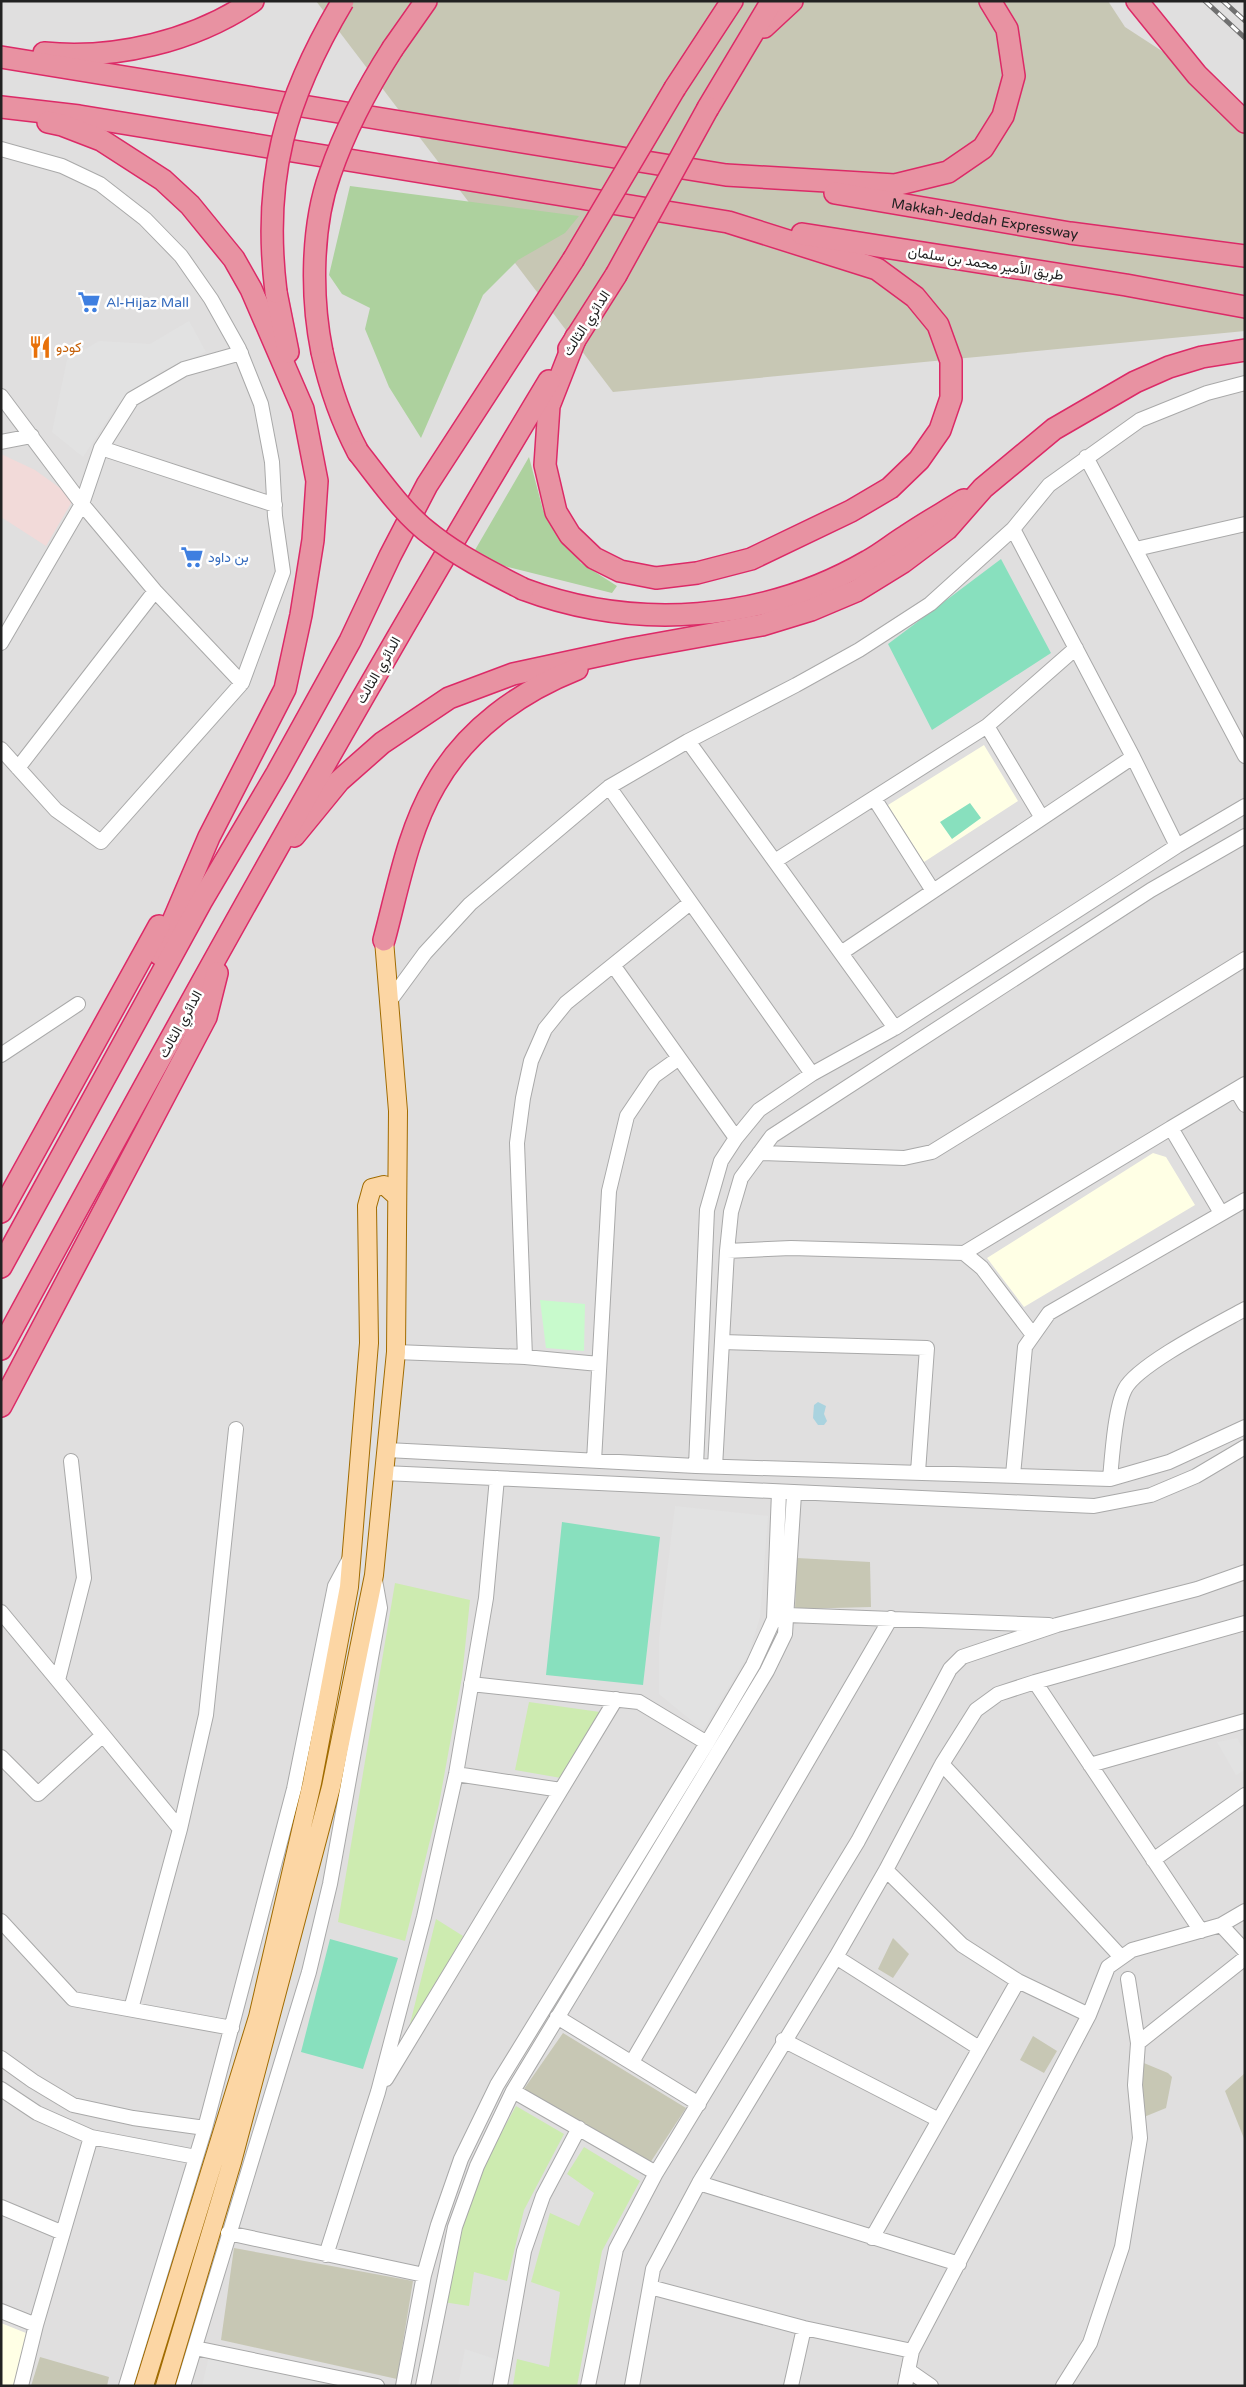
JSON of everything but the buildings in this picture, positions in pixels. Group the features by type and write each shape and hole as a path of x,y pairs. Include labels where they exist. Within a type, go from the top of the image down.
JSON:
{"highway":[{"path":"1,49 49,54 86,54 138,48 174,39 201,29 240,10 253,1"},
{"path":"295,389 276,292 270,248 276,173 282,136 302,76 320,40 344,1"},
{"path":"426,1 393,48 365,96 329,175 318,224 315,294 322,352 330,390 344,426 358,452 399,504 432,536 479,566 523,589 553,600 600,611 644,615 688,615 730,611 796,593 868,561 983,488 1054,429 1134,382 1169,367 1202,357 1245,350"},
{"path":"1,1267 146,1004 350,642 390,556 427,485 573,260 675,88 732,1"},
{"name":"الدائري الثالث","path":"1,1349 264,872 438,566 576,337 616,275 742,48 772,1"},
{"path":"742,48 792,1"},
{"path":"1,57 726,175 895,184 948,172 983,148 1003,116 1014,76 1007,29 990,1"},
{"path":"1137,1 1197,75 1245,122"},
{"path":"1149,1 1197,75"},
{"path":"1,107 79,116 728,222 877,269 915,297 938,325 951,361 951,398 940,430 919,460 890,488 851,511 751,558 697,573 656,578 620,571 594,558 570,535 556,512 545,465 549,406 576,337"},
{"path":"1,112 62,125 101,140 156,175 183,199 213,231 234,259 251,289 295,389 303,409 317,481 313,540 301,615 285,690 204,848 141,956 1,1212"},
{"name":"Makkah-Jeddah Expressway","path":"726,175 1070,233 1245,256"},
{"name":"طريق الأمير محمد بن سلمان","path":"728,222 1116,283 1245,307"},
{"path":"264,872 339,781 382,743 449,698 513,674 629,649 762,625 811,610 856,591 903,562 947,529 983,488"},
{"path":"384,940 404,863 418,822 435,785 460,751 489,719 526,693 572,671 629,649"},
{"path":"146,1004 160,953 204,848"},
{"path":"1,1406 206,1017 224,945"},
{"path":"1,1373 43,1329"}],"main road":[{"path":"165,2386 232,2162 331,1787 374,1575 396,1352 398,1111 384,940"},
{"path":"144,2386 258,2017 312,1783 349,1587 369,1343 367,1206 372,1188 384,1185 397,1197"}],"street":[{"path":"1,149 62,166 100,184 144,218 186,264 212,299 241,353 261,404 272,462 283,572 242,683 102,842 56,810 7,759 156,590"},
{"path":"1,643 82,504 101,448 132,399 184,369 241,353"},
{"path":"389,1002 425,952 470,904 609,787 688,740 827,668 930,604 1013,529 1049,485 1140,420 1207,393 1245,383"},
{"path":"1,396 82,504 156,590 242,683"},
{"path":"1,442 32,436"},
{"path":"101,448 275,505"},
{"path":"1086,457 1245,756"},
{"path":"1136,549 1245,524"},
{"path":"1013,529 1133,757 1177,846"},
{"path":"775,862 987,726 1076,648"},
{"path":"987,726 1042,818"},
{"path":"688,740 895,1028"},
{"path":"841,953 1133,757"},
{"path":"609,787 812,1074"},
{"path":"874,798 932,892"},
{"path":"696,1466 707,1210 721,1161 736,1138 759,1110 812,1074 895,1028 1177,846 1245,806"},
{"path":"716,1467 727,1251 731,1212 741,1178 772,1136 1151,890 1245,836"},
{"path":"525,1357 517,1142 522,1098 531,1061 545,1029 566,1003 690,903"},
{"path":"759,1154 904,1158 932,1152 1245,959"},
{"path":"613,966 736,1138"},
{"path":"1,1055 78,1004"},
{"path":"594,1461 609,1191 627,1116 654,1076 679,1058"},
{"path":"727,1251 791,1248 964,1253 1240,1087 1245,1105"},
{"path":"1172,1128 1221,1213"},
{"path":"1013,1475 1025,1347 1049,1313 1245,1200"},
{"path":"964,1253 982,1268 1033,1335"},
{"path":"1110,1479 1115,1428 1124,1389 1141,1370 1245,1309"},
{"path":"722,1342 927,1348 918,1472"},
{"path":"396,1352 525,1357 599,1364"},
{"path":"387,1450 716,1467 1110,1479 1169,1462 1245,1427"},
{"path":"131,2010 180,1829 206,1715 236,1429"},
{"path":"384,1473 794,1494 1094,1506 1151,1495 1196,1476 1245,1447"},
{"path":"58,1680 84,1578 71,1461"},
{"path":"326,2255 378,2092 424,1917 456,1774 486,1598 497,1478"},
{"path":"403,2386 424,2275 438,2225 461,2159 497,2084 707,1743 753,1665 774,1619 779,1492"},
{"path":"423,2386 456,2228 477,2166 513,2090 767,1671 785,1634 794,1494"},
{"path":"126,2386 205,2128 294,1789 335,1586 352,1555"},
{"path":"588,2386 616,2249 656,2173 858,1841 950,1669 962,1657 1057,1625 1197,1589 1245,1572"},
{"path":"183,2386 228,2232 309,1972 330,1884 380,1608 374,1575"},
{"path":"1,1612 180,1829"},
{"path":"787,1615 1057,1625"},
{"path":"632,2062 891,1618"},
{"path":"632,2386 654,2269 699,2183 836,1957 886,1870 942,1764 976,1710 998,1694 1035,1682 1245,1623"},
{"path":"1035,1682 1201,1931"},
{"path":"471,1684 639,1702 707,1743"},
{"path":"378,2092 616,1699"},
{"path":"1090,1765 1245,1721"},
{"path":"1,1757 38,1794 103,1735"},
{"path":"942,1764 1121,1958"},
{"path":"456,1774 561,1790"},
{"path":"1153,1860 1245,1795"},
{"path":"886,1870 962,1945 1018,1981 1089,2015"},
{"path":"905,2386 912,2351 1089,2015 1108,1967 1132,1950 1221,1925 1245,1911"},
{"path":"1,1921 73,1999 232,2028"},
{"path":"1221,1925 1245,1951"},
{"path":"836,1957 979,2048"},
{"path":"1138,2043 1245,1958"},
{"path":"1063,2386 1090,2343 1122,2247 1140,2138 1135,2084 1138,2043 1128,1979"},
{"path":"872,2238 1018,1981"},
{"path":"556,2017 699,2104"},
{"path":"784,2040 939,2120"},
{"path":"1,2058 33,2081 73,2105 133,2118 205,2128"},
{"path":"1,2089 37,2113 91,2138 196,2157"},
{"path":"513,2090 656,2173"},
{"path":"500,2386 524,2251 543,2196 579,2128"},
{"path":"21,2386 36,2325 91,2138"},
{"path":"699,2183 959,2264"},
{"path":"1,2206 63,2233"},
{"path":"228,2232 424,2275"},
{"path":"650,2287 804,2328 912,2351"},
{"path":"1,2311 36,2325"},
{"path":"792,2386 804,2328"},
{"path":"194,2348 377,2386"},
{"path":"908,2370 931,2386"}],"shaded area":[{"path":"1,1 1245,1 1245,2386 1,2386"},
{"path":"316,1 1108,1 1125,27 1245,105 1245,331 613,392"},
{"path":"189,321 206,352 161,371 117,405 83,457 52,432 67,360 99,341 150,344"},
{"path":"1,454 35,470 74,498 46,546 1,517"},
{"path":"984,745 1018,801 924,862 888,805"},
{"path":"1153,1153 1166,1157 1195,1205 1024,1307 987,1258"},
{"path":"675,1506 768,1516 760,1617 749,1653 703,1730 659,1694 659,1639"},
{"path":"797,1558 870,1562 871,1607 795,1609"},
{"path":"1237,1738 1245,1752 1245,1770 1236,1775 1217,1742"},
{"path":"893,1938 909,1954 893,1978 878,1969"},
{"path":"563,2033 686,2108 650,2163 524,2089"},
{"path":"1033,2036 1057,2051 1044,2073 1020,2060"},
{"path":"1139,2061 1168,2073 1172,2077 1166,2108 1139,2119"},
{"path":"1245,2073 1245,2141 1225,2091"},
{"path":"234,2248 413,2281 397,2379 221,2340"},
{"path":"1,2323 26,2333 16,2386 1,2386"},
{"path":"465,2349 495,2359 489,2386 458,2386"},
{"path":"209,2356 352,2386 202,2386"},
{"path":"40,2357 109,2377 107,2386 31,2386"}],"green space":[{"path":"350,186 579,216 565,233 518,260 483,295 421,438 389,387 365,329 370,308 342,294 329,275"},
{"path":"529,457 543,510 581,563 617,586 612,593 492,563 475,550"},
{"path":"1001,559 1051,653 932,730 888,644"},
{"path":"970,803 981,818 952,839 940,822"},
{"path":"540,1300 585,1304 584,1351 546,1348"},
{"path":"562,1522 660,1537 643,1685 546,1675"},
{"path":"395,1583 470,1600 462,1677 439,1804 405,1941 338,1922"},
{"path":"529,1702 600,1712 561,1778 515,1770"},
{"path":"436,1919 463,1936 408,2032"},
{"path":"330,1939 398,1958 363,2069 301,2052"},
{"path":"516,2106 564,2134 524,2210 507,2281 474,2272 469,2306 443,2302 467,2206 489,2155"},
{"path":"584,2147 640,2181 602,2251 577,2386 513,2386 517,2359 549,2367 560,2292 531,2282 550,2213 579,2226 594,2193 567,2174"}],"water":[{"path":"818,1402 826,1406 824,1414 827,1421 824,1425 818,1425 813,1418 814,1405"}],"railway":[{"path":"1205,1 1245,38"},
{"path":"1223,1 1245,21"}],"place":[{"name":"Al-Hijaz Mall","path":"89,302"},
{"name":"كودو","path":"40,347"},
{"name":"بن داود","path":"192,557"}]}
